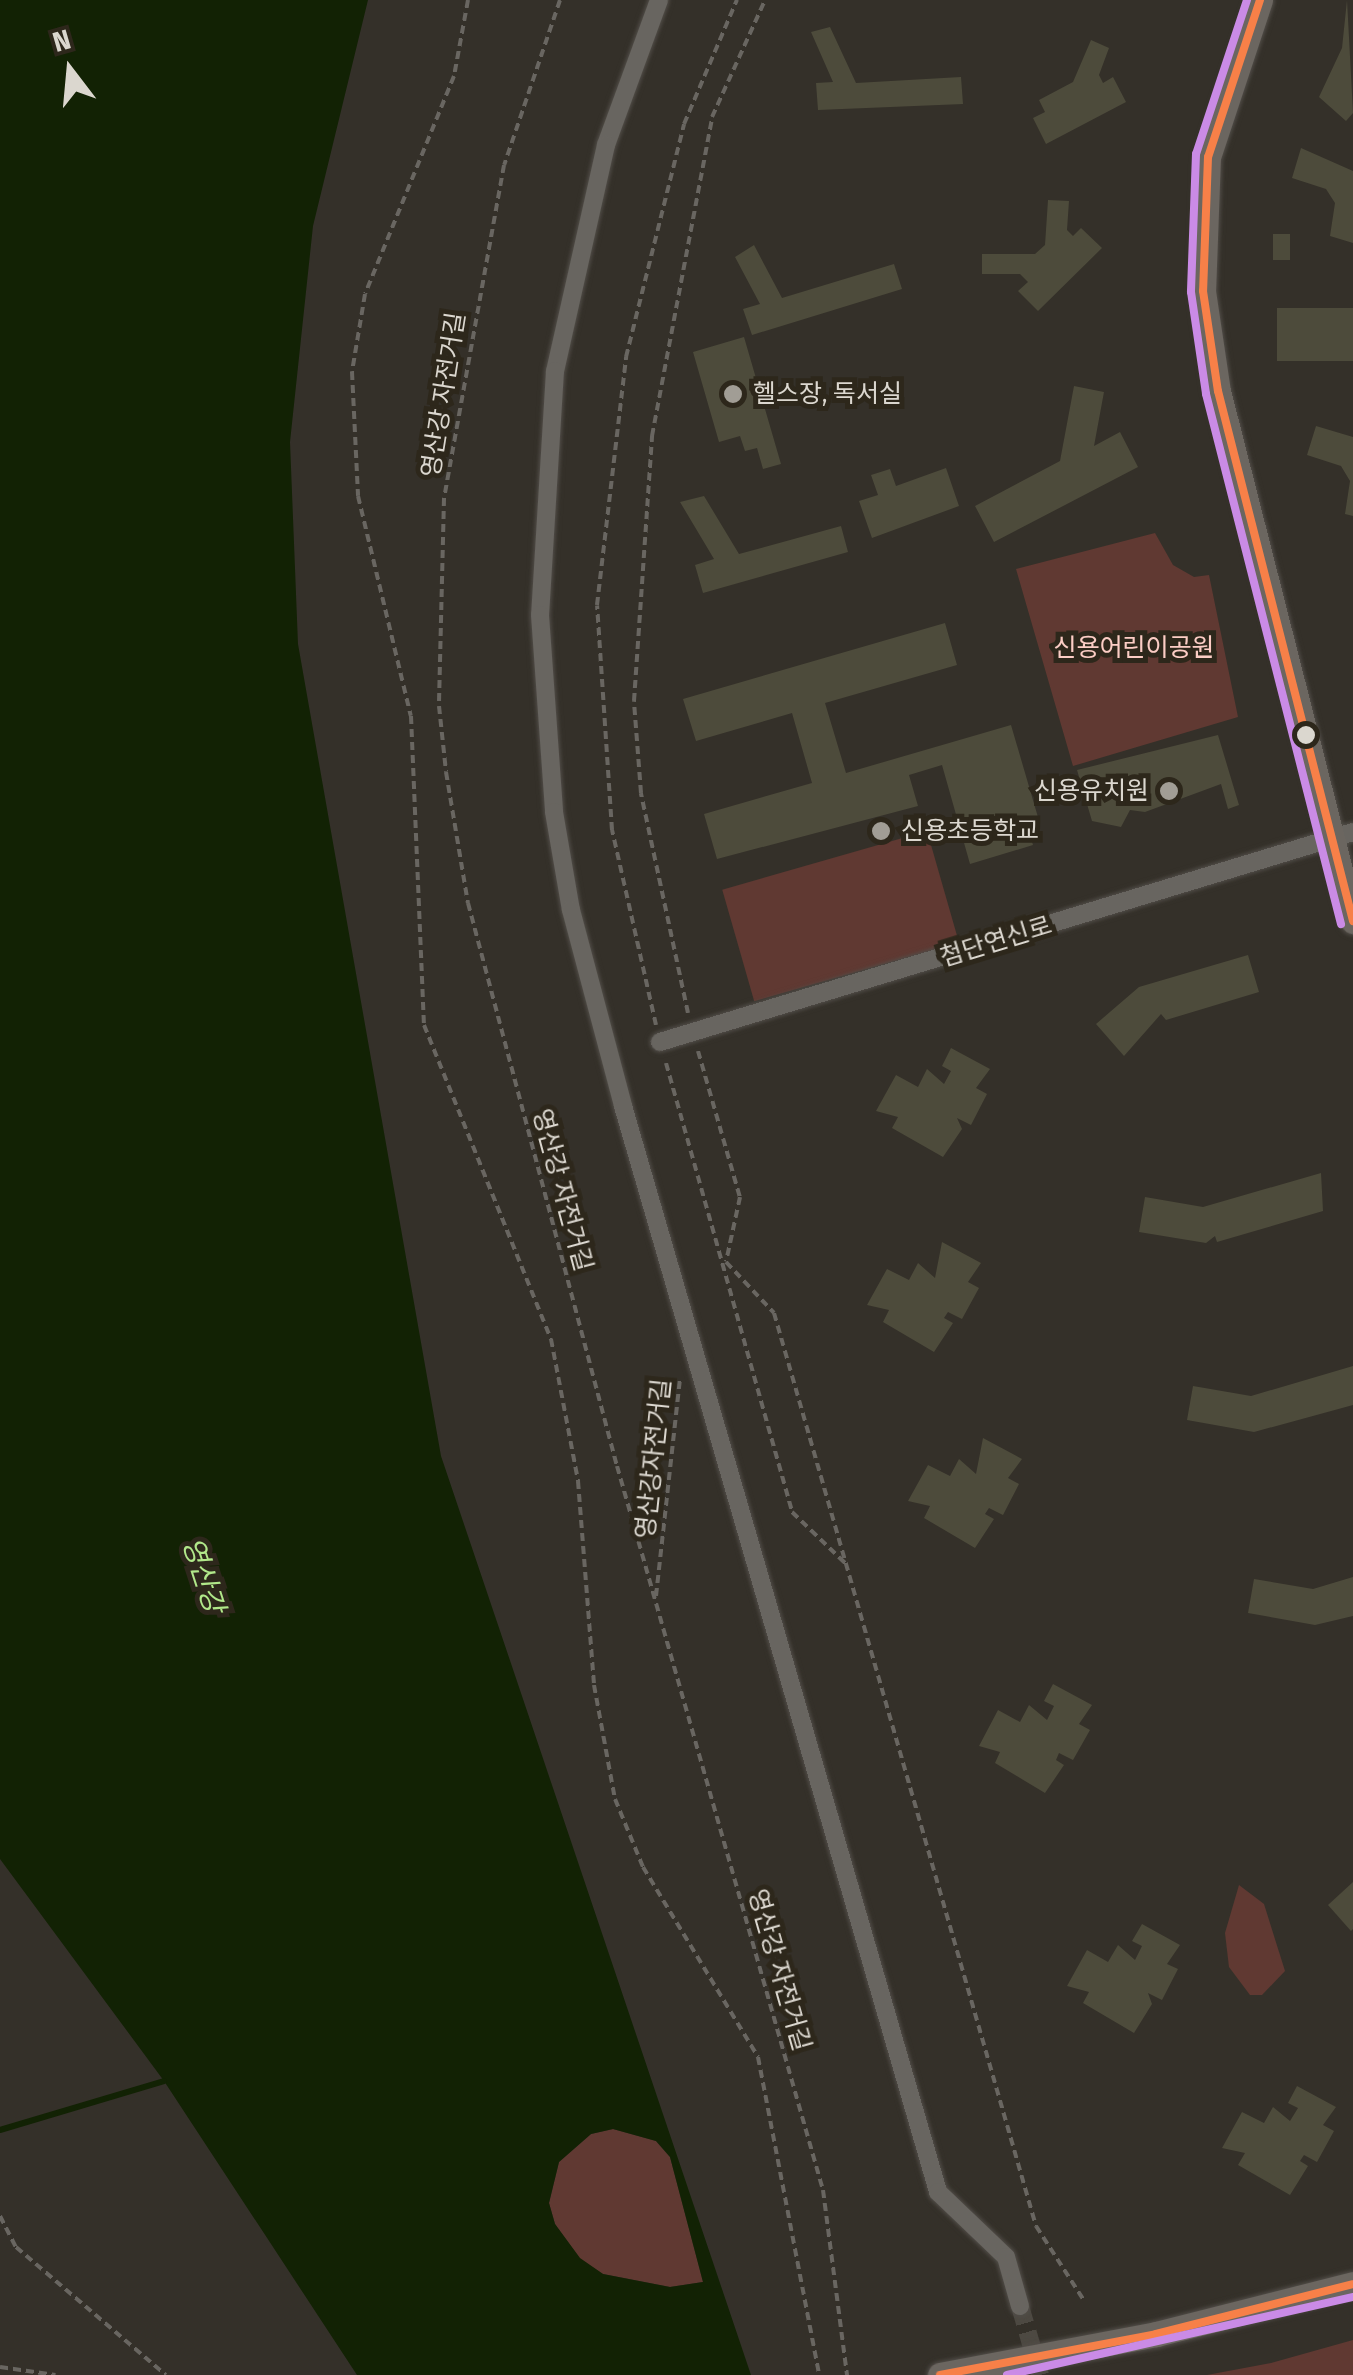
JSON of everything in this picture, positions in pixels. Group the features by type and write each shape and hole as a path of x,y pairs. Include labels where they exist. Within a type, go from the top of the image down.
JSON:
{"street":[{"path":"660,0 606,145 574,266 542,484 543,712 571,910 938,2192 1006,2257 1020,2306"},
{"path":"1260,0 1208,156 1202,292 1218,391 1342,836 1353,920"},
{"name":"첨단연신로","path":"660,1042 1342,836"},
{"path":"940,2375 1353,2284"}],"path":[{"path":"468,0 454,76 365,294 352,372 358,496 411,716 424,1024 551,1339 578,1481 594,1685 615,1799 642,1867 758,2057 819,2375"},
{"name":"영산강 자전거길","path":"560,0 504,164 460,392 444,498 439,706 465,890 656,1601 827,2206 847,2375"},
{"path":"738,0 684,124 626,357 596,605 612,830 660,1042 726,1262 792,1512 846,1565"},
{"path":"726,1262 740,1197 692,1030 642,793 636,719 652,436 712,117 765,0"},
{"path":"726,1262 774,1313 1036,2226 1083,2300"},
{"name":"영산강자전거길","path":"656,1601 686,1320"},
{"path":"0,2216 16,2247 166,2375"},
{"path":"0,2367 55,2375"}],"green space":[{"name":"신용어린이공원","path":"1155,533 1173,565 1194,577 1209,575 1238,717 1073,766 1016,569"},
{"path":"927,831 959,943 754,1001 722,890"},
{"path":"1239,1885 1264,1904 1285,1971 1262,1995 1250,1995 1229,1967 1225,1933"},
{"path":"613,2129 656,2141 670,2157 703,2282 670,2287 603,2274 580,2259 555,2224 549,2203 559,2162 591,2134"},
{"path":"1353,2340 1353,2375 1207,2375 1271,2363"}],"water":[{"name":"영산강","path":"0,0 368,0 313,226 290,442 298,644 441,1456 751,2375 357,2375 164,2081 0,1859","holes":["613,2129 656,2141 670,2157 703,2282 670,2287 603,2274 580,2258 555,2224 549,2203 559,2162 591,2134"]}],"building":[{"path":"1347,0 1353,113 1346,121 1319,97 1342,48"},
{"path":"830,27 856,83 961,77 963,104 818,110 816,83 833,82 811,32"},
{"path":"1091,40 1109,48 1099,75 1103,83 1113,77 1126,102 1046,144 1033,118 1045,112 1039,100 1073,82"},
{"path":"1301,148 1353,171 1353,243 1330,236 1335,203 1326,189 1292,178"},
{"path":"1048,200 1069,201 1067,230 1073,236 1081,228 1102,248 1038,311 1018,291 1028,282 1020,274 982,274 982,254 1035,254 1045,245"},
{"path":"1273,234 1290,234 1290,260 1273,260"},
{"path":"754,245 782,298 894,264 902,289 752,335 743,309 760,304 735,257"},
{"path":"1277,308 1353,308 1353,361 1277,361"},
{"name":"헬스장, 독서실","path":"744,337 781,464 763,469 757,448 745,451 740,436 719,442 693,352"},
{"path":"1074,386 1104,392 1094,446 1120,432 1138,467 994,542 975,506 1060,461"},
{"path":"1316,426 1353,437 1353,516 1345,514 1350,481 1341,466 1307,455"},
{"path":"946,468 959,506 872,538 859,501 878,495 871,475 890,469 896,486"},
{"path":"704,496 739,554 841,526 848,552 703,593 695,565 714,559 680,502"},
{"path":"945,623 957,665 825,703 846,773 1011,725 1040,824 1028,828 1033,845 970,864 942,765 909,775 918,806 717,859 704,814 812,783 792,713 696,741 683,699"},
{"path":"1218,735 1239,805 1228,809 1221,784 1145,812 1130,810 1121,827 1092,821 1077,770"},
{"path":"1248,955 1259,992 1166,1020 1161,1014 1124,1056 1096,1024 1139,987"},
{"path":"951,1048 990,1069 976,1088 987,1094 971,1125 957,1118 962,1129 943,1157 892,1128 898,1117 876,1111 896,1075 918,1087 927,1069 944,1084 951,1071 942,1066"},
{"path":"1321,1173 1323,1211 1217,1242 1215,1236 1206,1243 1139,1232 1145,1197 1203,1207"},
{"path":"942,1242 981,1263 968,1282 979,1288 962,1319 948,1312 944,1318 953,1323 934,1352 883,1322 889,1310 867,1305 887,1269 909,1280 918,1263 935,1278"},
{"path":"1353,1366 1353,1405 1254,1432 1187,1420 1193,1386 1251,1396"},
{"path":"983,1438 1022,1459 1008,1478 1019,1484 1003,1515 989,1508 985,1514 994,1519 975,1548 924,1518 930,1506 908,1501 928,1465 950,1476 959,1459 976,1474"},
{"path":"1353,1577 1353,1616 1315,1625 1248,1613 1254,1579 1313,1589"},
{"path":"1053,1684 1092,1705 1079,1724 1090,1730 1073,1760 1059,1753 1056,1760 1064,1765 1045,1793 995,1763 1000,1752 979,1746 998,1710 1020,1722 1029,1705 1047,1720 1054,1706 1044,1701"},
{"path":"1353,1882 1353,1929 1351,1931 1328,1905"},
{"path":"1142,1924 1180,1945 1167,1964 1178,1969 1162,2000 1148,1993 1152,2004 1134,2033 1083,2003 1089,1992 1067,1986 1087,1950 1108,1962 1118,1945 1135,1960 1142,1946 1132,1941"},
{"path":"1297,2086 1336,2107 1323,2125 1334,2131 1317,2162 1304,2155 1300,2161 1308,2166 1290,2195 1238,2165 1245,2153 1222,2148 1242,2112 1264,2123 1273,2107 1290,2121 1298,2108 1288,2103"}],"waterway":[{"path":"0,2130 164,2081"}],"tunnel":[{"path":"1020,2306 1040,2375"}],"transit line":[{"path":"1247,0 1196,154 1191,292 1206,394 1341,924"},
{"path":"1260,0 1208,157 1203,291 1218,391 1353,921"},
{"path":"940,2375 1156,2334 1353,2284"},
{"path":"1007,2375 1353,2297"}],"place":[{"name":"헬스장, 독서실","path":"733,394"},
{"name":"신용유치원","path":"1169,791"},
{"name":"신용초등학교","path":"881,831"}]}
